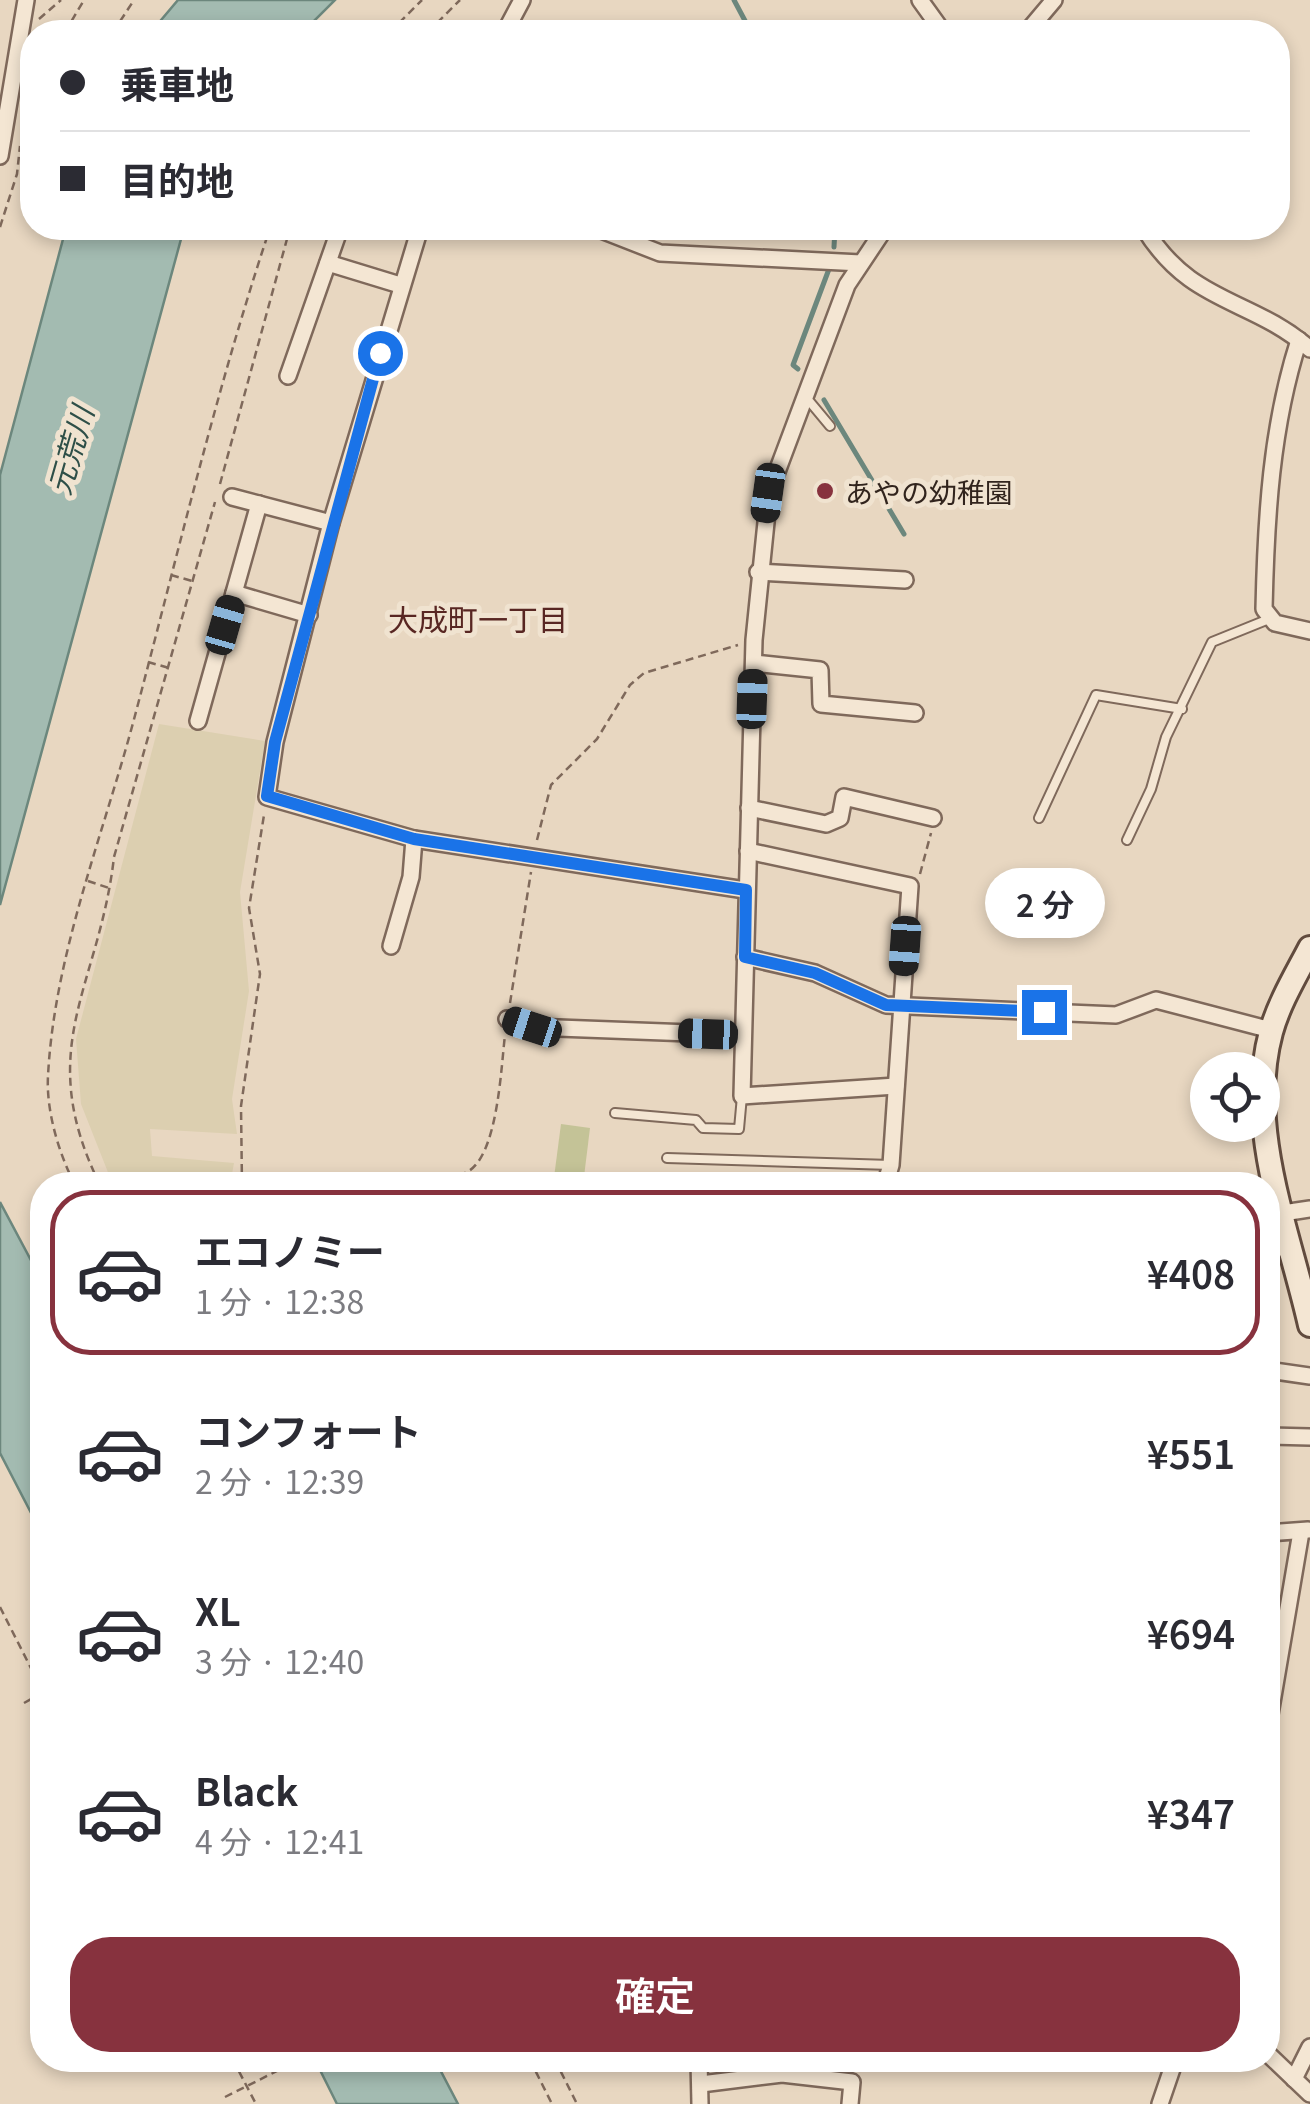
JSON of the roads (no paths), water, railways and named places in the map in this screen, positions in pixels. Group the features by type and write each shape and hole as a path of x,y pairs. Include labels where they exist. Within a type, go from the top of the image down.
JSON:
{"street":[{"path":"1037,20 1054,0"},
{"path":"0,156 20,27"},
{"path":"288,376 336,240"},
{"path":"416,240 331,522 275,742 267,796 414,839 746,890"},
{"path":"627,240 660,253 862,263"},
{"path":"877,240 848,285 768,493 754,640 742,1096 896,1086"},
{"path":"1154,240 1183,277 1304,344 1284,387 1272,462 1264,609 1269,619 1310,631"},
{"path":"328,263 400,285"},
{"path":"232,497 331,522"},
{"path":"198,721 260,504"},
{"path":"758,572 905,580"},
{"path":"234,592 310,616"},
{"path":"754,663 820,670 821,704 915,713"},
{"path":"749,808 826,824 840,818 844,797 933,818"},
{"path":"390,946 411,876 414,839"},
{"path":"748,851 910,886 888,1172"},
{"path":"1274,1172 1266,1132 1266,1064 1271,1030 1310,948"},
{"path":"745,957 815,973 886,1005 1116,1015 1156,1000 1271,1030"},
{"path":"507,1019 532,1027 744,1035"},
{"path":"1280,1199 1280,1239"},
{"path":"1283,1213 1310,1208"},
{"path":"1280,1250 1310,1325"},
{"path":"1280,1372 1310,1376"},
{"path":"1280,1436 1310,1437"},
{"path":"1280,1532 1306,1531 1280,1624"},
{"path":"1294,2080 1310,2048"},
{"path":"1280,2066 1310,2094"},
{"path":"700,2072 700,2104"},
{"path":"1160,2104 1171,2072"},
{"path":"701,2084 782,2074 852,2082 850,2104"}],"lane":[{"path":"802,399 810,402 830,426"},
{"path":"1127,840 1150,788 1166,737 1212,642 1269,619"},
{"path":"1038,818 1096,694 1182,710"},
{"path":"615,1112 696,1120 703,1128 739,1128 742,1096"},
{"path":"667,1158 890,1166"}],"water":[{"path":"178,0 335,0 315,20 161,20"},
{"name":"元荒川","path":"63,240 181,240 0,905 0,475"},
{"path":"0,1202 30,1258 30,1511 0,1453"},
{"path":"321,2072 441,2072 458,2104 337,2104"}],"waterway":[{"path":"734,0 745,20"},
{"path":"834,240 834,247"},
{"path":"798,369 793,365 829,269"},
{"path":"824,400 904,534"}],"place":[{"name":"あやの幼稚園","path":"825,491"}],"district":[{"name":"大成町一丁目","path":"478,618"}]}
